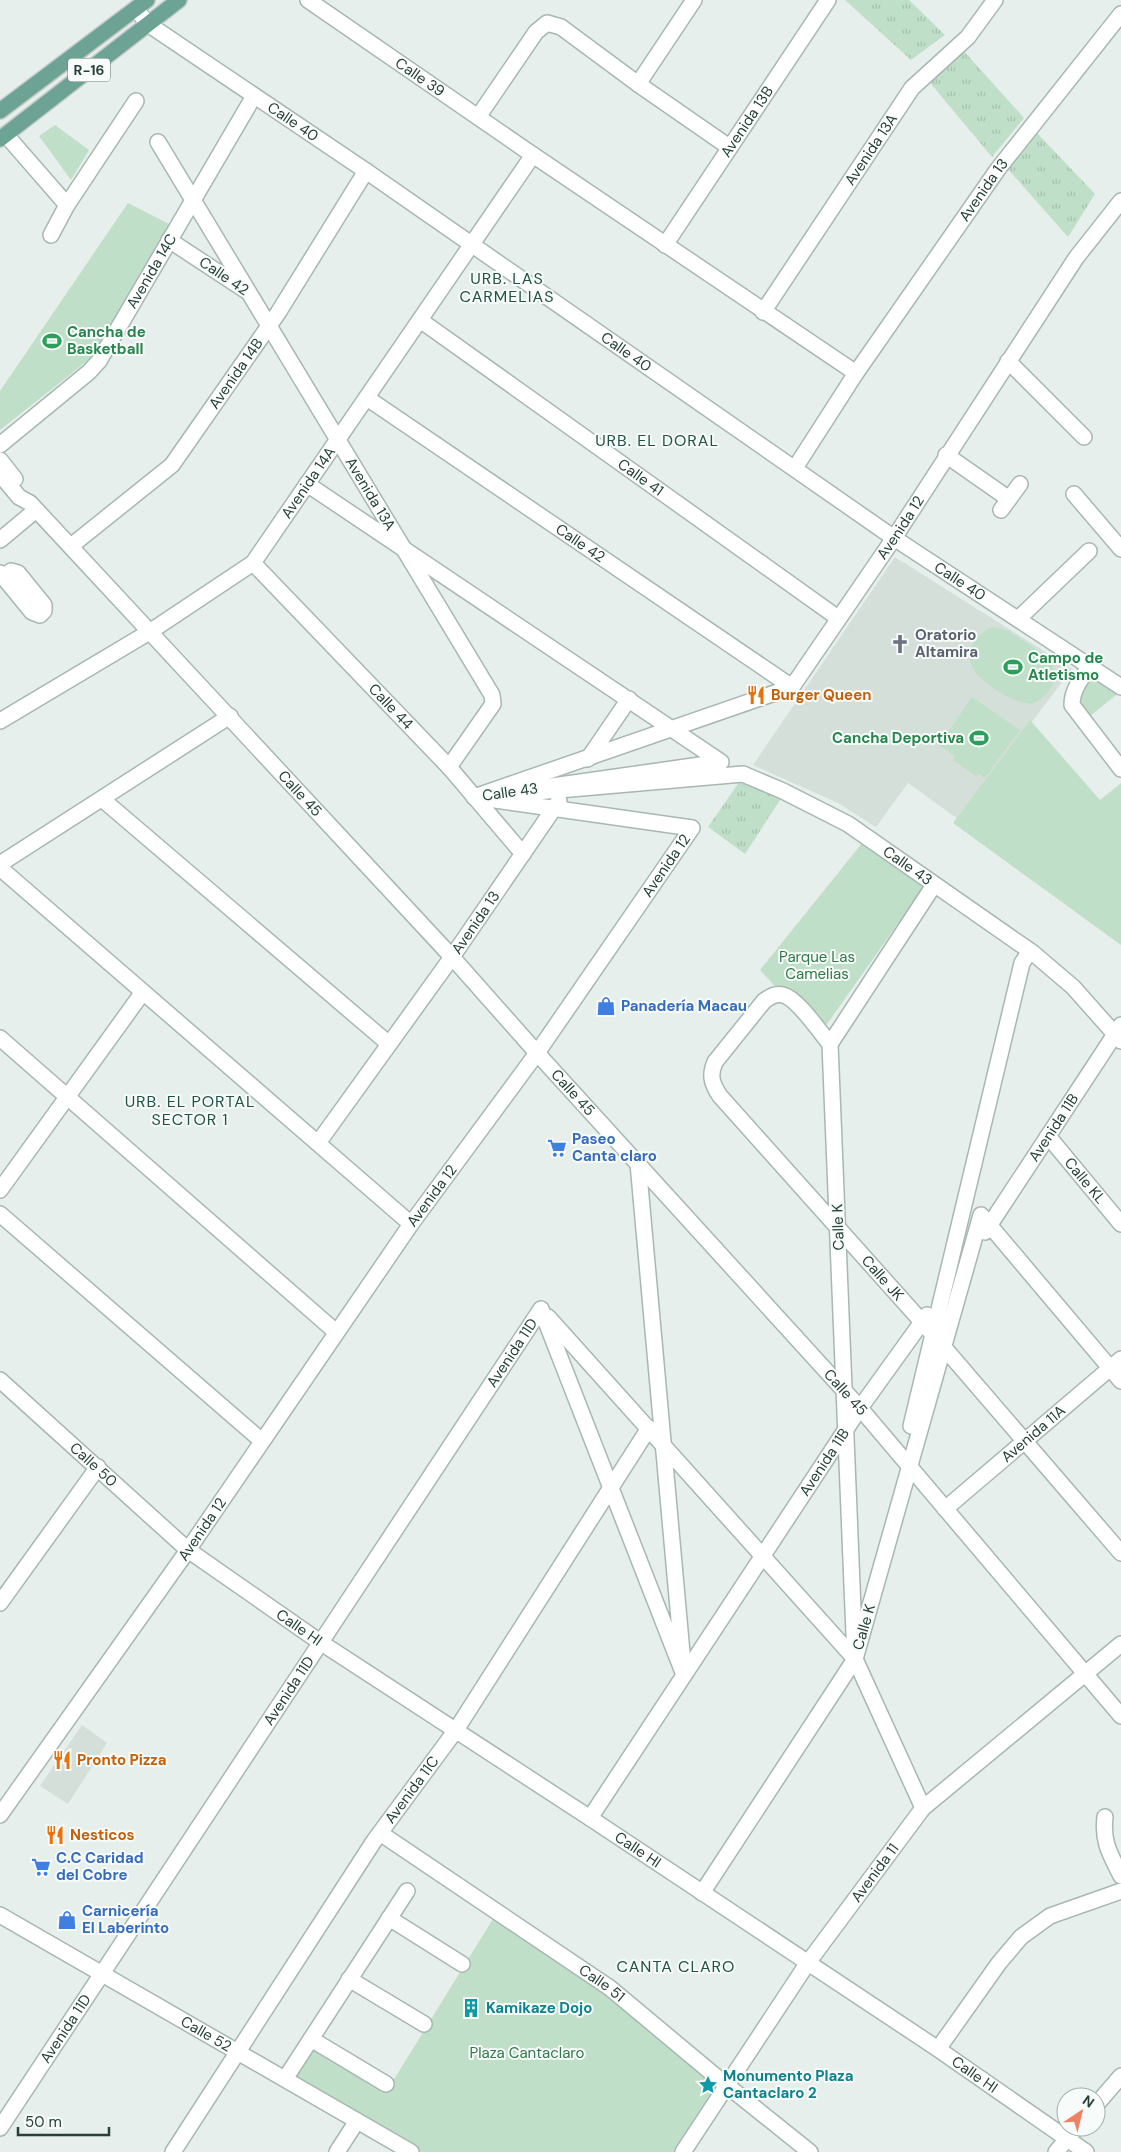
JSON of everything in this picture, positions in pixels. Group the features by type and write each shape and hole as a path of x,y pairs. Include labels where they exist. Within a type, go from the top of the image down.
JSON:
{"main road":[{"name":"R-16","path":"3,137 178,0"},
{"name":"R-16","path":"0,111 142,4"}],"street":[{"name":"Calle 39","path":"308,0 763,312 856,373"},
{"path":"638,84 694,0"},
{"name":"Avenida 13B","path":"665,245 828,0"},
{"name":"Avenida 13A","path":"763,312 912,88 968,37 995,0"},
{"name":"Calle 40","path":"142,4 148,24 366,171 894,538 1121,688"},
{"name":"Avenida 13","path":"795,468 856,373 998,169 1121,14"},
{"path":"478,117 536,32 547,23 561,28 729,147"},
{"name":"Avenida 14C","path":"0,446 89,372 99,361 254,96"},
{"path":"51,235 68,205 136,101"},
{"path":"3,137 68,205"},
{"name":"Avenida 13A","path":"158,142 492,695 493,704 449,767"},
{"name":"Avenida 14A","path":"0,721 151,631 252,563 533,155"},
{"name":"Avenida 14B","path":"71,546 172,465 278,312 366,171"},
{"name":"Avenida 12","path":"792,688 894,538 946,455 1076,258 1121,201"},
{"name":"Calle 42","path":"169,240 278,312"},
{"name":"Calle 41","path":"420,320 838,618"},
{"path":"1008,361 1084,437"},
{"name":"Calle 42","path":"367,398 792,688"},
{"path":"946,455 1005,505 1020,484"},
{"name":"Calle 45","path":"0,460 24,489 33,506"},
{"name":"Calle 45","path":"0,474 19,497 33,506 230,716 638,1162 860,1408 1121,1716"},
{"name":"Calle 43","path":"307,484 721,762 474,797"},
{"path":"1074,494 1121,549"},
{"path":"0,540 33,506"},
{"path":"1018,619 1089,550"},
{"name":"Calle 44","path":"252,563 449,767 523,854"},
{"path":"1090,667 1072,696 1072,705 1121,769"},
{"path":"474,797 792,688"},
{"name":"Avenida 13","path":"318,1143 452,957 629,699"},
{"path":"0,864 230,716"},
{"name":"Calle 43","path":"474,797 744,774 783,791 848,824 1030,952 1073,987 1119,1034"},
{"name":"Avenida 12","path":"0,1815 188,1550 411,1224 536,1052 692,828 474,797"},
{"path":"102,799 389,1044"},
{"path":"0,868 411,1224"},
{"path":"830,1044 934,885"},
{"path":"702,1893 855,1658 1022,963 1030,952"},
{"path":"0,1190 143,992"},
{"name":"Calle JK","path":"830,1044 793,1000 783,995 773,995 764,1001 715,1062 711,1073 712,1084 720,1096 1026,1440 1121,1552"},
{"name":"Avenida 11B","path":"590,1818 860,1408 990,1225 1048,1136 1119,1034"},
{"path":"0,1038 69,1096 336,1332"},
{"name":"Calle K","path":"830,1044 855,1658"},
{"name":"Calle KL","path":"1048,1136 1121,1224"},
{"path":"638,1162 684,1675"},
{"path":"0,1214 262,1441"},
{"name":"Calle K","path":"855,1658 980,1215 990,1225"},
{"path":"990,1225 1116,1363 1121,1380"},
{"path":"541,1309 762,1557 855,1658 923,1808"},
{"name":"Avenida 11D","path":"541,1309 684,1675"},
{"name":"Avenida 11D","path":"0,2128 541,1309"},
{"name":"Avenida 11A","path":"945,1509 1116,1363"},
{"name":"Calle 50","path":"2,1385 98,1467 188,1550"},
{"name":"Avenida 11C","path":"173,2152 380,1833 456,1730 649,1428"},
{"path":"0,1603 98,1467"},
{"name":"Calle HI","path":"188,1550 320,1642 590,1818 938,2049 1086,2152"},
{"name":"Avenida 11","path":"683,2152 808,1964 923,1808 1121,1644"},
{"path":"1105,1817 1103,1831 1105,1844 1121,1876"},
{"name":"Calle 51","path":"380,1833 610,1988 810,2152"},
{"path":"286,2079 407,1891"},
{"path":"938,2049 999,1963 1021,1937 1050,1916 1121,1891"},
{"name":"Calle 52","path":"0,1915 411,2152"},
{"path":"389,1918 462,1964"},
{"path":"349,1979 424,2024"},
{"path":"311,2039 386,2084"},
{"path":"1106,2093 1121,2076"},
{"path":"337,2152 358,2121"},
{"path":"1056,2152 1067,2139"}],"shaded area":[{"path":"895,557 1072,669 958,819 908,783 876,827 838,803 753,765"},
{"path":"82,1725 107,1743 68,1804 40,1786"}],"green space":[{"path":"845,0 909,0 945,35 911,60"},
{"path":"961,48 1024,118 992,157 926,78"},
{"path":"55,125 89,150 71,180 39,136"},
{"path":"1036,132 1095,194 1068,237 1007,168"},
{"path":"128,203 169,224 91,358 0,430 0,391"},
{"name":"Campo de Atletismo","path":"993,627 1003,629 1015,635 1050,661 1055,674 1054,680 1044,697 1034,703 1020,702 992,687 973,669 970,662 970,649 981,634"},
{"path":"1088,667 1121,691 1089,717 1070,695"},
{"name":"Cancha Deportiva","path":"972,697 1020,730 985,778 979,774 976,776 953,760 955,756 939,745"},
{"path":"1030,720 1100,800 1121,783 1121,945 953,823"},
{"path":"742,778 782,797 745,854 708,827"},
{"name":"Parque Las Camelias","path":"867,837 928,881 820,1034 760,970"},
{"name":"Plaza Cantaclaro","path":"496,1914 609,1990 725,2086 680,2152 415,2152 289,2077 312,2043 388,2089"}],"place":[{"name":"Cancha de Basketball","path":"52,341"},
{"name":"Oratorio Altamira","path":"900,644"},
{"name":"Campo de Atletismo","path":"1013,667"},
{"name":"Burger Queen","path":"756,695"},
{"name":"Cancha Deportiva","path":"979,738"},
{"name":"Panadería Macau","path":"606,1006"},
{"name":"Paseo Canta claro","path":"557,1148"},
{"name":"Pronto Pizza","path":"62,1760"},
{"name":"Nesticos","path":"55,1835"},
{"name":"C.C Caridad del Cobre","path":"41,1867"},
{"name":"Carnicería El Laberinto","path":"67,1920"},
{"name":"Kamikaze Dojo","path":"471,2008"},
{"name":"Monumento Plaza Cantaclaro 2","path":"708,2085"}],"district":[{"name":"URB. LAS CARMELIAS","path":"507,287"},
{"name":"URB. EL DORAL","path":"657,440"},
{"name":"URB. EL PORTAL SECTOR 1","path":"190,1110"},
{"name":"CANTA CLARO","path":"676,1966"}]}
